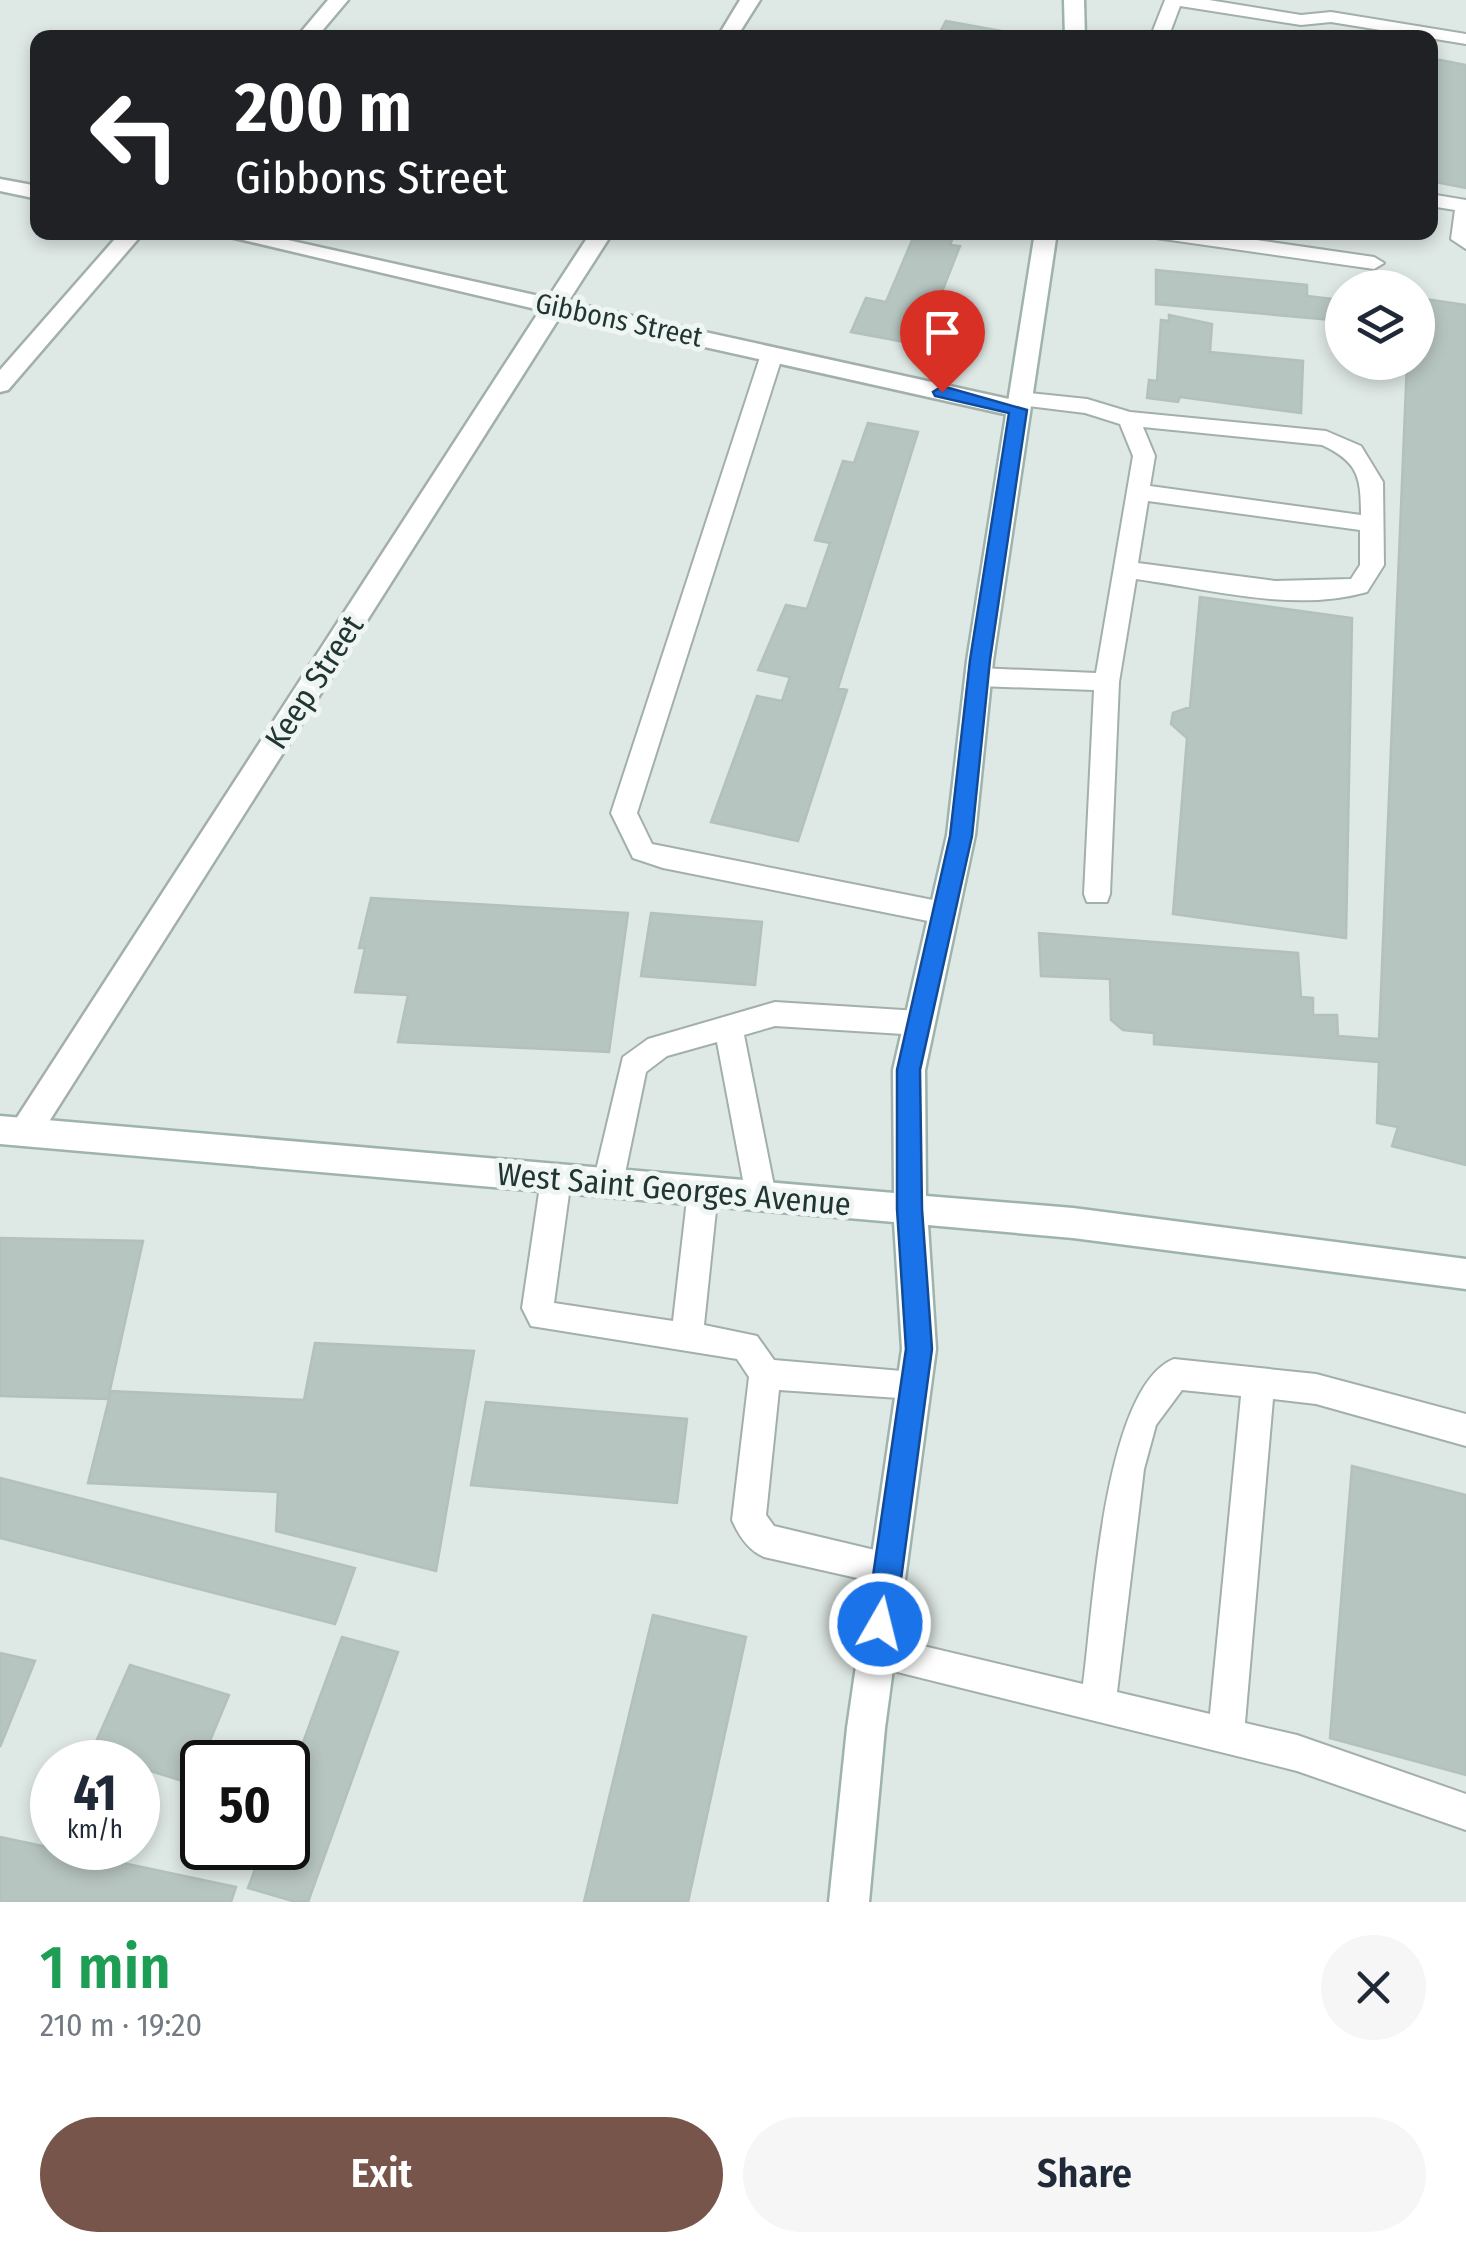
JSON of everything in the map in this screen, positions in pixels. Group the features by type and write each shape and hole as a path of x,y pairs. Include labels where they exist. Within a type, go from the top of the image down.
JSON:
{"main road":[{"path":"312,30 338,0"},
{"path":"731,30 750,0"},
{"path":"1074,0 1075,30"},
{"path":"0,185 30,191"},
{"path":"0,385 126,240"},
{"name":"Gibbons Street","path":"256,240 772,354 1019,404"},
{"name":"Keep Street","path":"13,1131 597,240"},
{"path":"848,1902 876,1652 919,1349 910,1209 908,1070 961,836 978,676 1045,240"},
{"name":"West Saint Georges Avenue","path":"13,1131 1073,1223 1466,1274"}],"lane":[{"path":"1163,30 1175,0 1411,30"},
{"path":"1363,22 1368,0"},
{"path":"1257,30 1262,14"},
{"path":"1438,34 1466,39"},
{"path":"1438,201 1466,206 1462,239 1466,243"},
{"path":"1212,240 1374,263"},
{"path":"772,354 624,813 642,851 672,861 944,914"},
{"path":"1019,404 1086,406 1129,418 1326,438 1353,450 1372,482 1372,565 1358,586 1341,591 1262,587 1124,568"},
{"path":"1097,894 1107,682 1144,456 1129,418"},
{"path":"1138,492 1372,524"},
{"path":"978,676 1107,682"},
{"path":"608,1184 633,1066 658,1047 775,1014 920,1023"},
{"path":"728,1027 761,1196"},
{"path":"556,1179 538,1308 542,1316 746,1346 765,1374 749,1520 755,1533 764,1540 888,1568"},
{"path":"687,1335 703,1191"},
{"path":"765,1374 914,1384"},
{"path":"1098,1707 1128,1470 1142,1418 1174,1374 1316,1389 1466,1430"},
{"path":"1226,1736 1258,1383"},
{"path":"876,1652 1297,1754 1466,1812"}],"building":[{"path":"946,21 996,30 941,30"},
{"path":"1438,60 1466,65 1466,188 1438,183"},
{"path":"912,240 952,240 950,245 960,246 921,345 851,332 866,298 886,302"},
{"path":"1156,270 1307,285 1307,296 1325,298 1325,319 1156,304"},
{"path":"1435,300 1466,305 1466,1165 1392,1146 1398,1127 1377,1123 1379,1062 1154,1044 1154,1033 1123,1030 1111,1020 1110,979 1041,976 1039,933 1298,953 1301,997 1313,998 1313,1015 1337,1015 1338,1036 1379,1039 1406,380 1435,380"},
{"path":"1169,315 1212,324 1210,352 1303,361 1301,413 1180,397 1178,402 1147,398 1149,380 1157,381 1161,320 1169,321"},
{"path":"868,423 918,432 838,688 847,690 798,841 711,822 757,696 782,701 790,677 758,670 786,605 807,609 830,543 815,540 843,461 854,463"},
{"path":"1200,597 1352,618 1346,938 1173,914 1187,738 1171,724 1173,713 1190,707"},
{"path":"371,898 628,913 609,1052 398,1042 408,995 355,992 365,948 359,948"},
{"path":"651,913 762,922 755,985 641,976"},
{"path":"0,1238 143,1241 108,1399 0,1396"},
{"path":"315,1343 474,1351 436,1571 276,1531 278,1492 88,1483 111,1391 304,1400"},
{"path":"486,1402 687,1419 677,1503 471,1485"},
{"path":"1352,1466 1466,1495 1466,1775 1330,1738"},
{"path":"0,1478 355,1568 335,1624 0,1538"},
{"path":"653,1615 746,1637 688,1902 584,1902"},
{"path":"342,1637 398,1652 308,1902 296,1902 248,1888 255,1870 310,1870 310,1740 304,1740"},
{"path":"0,1653 35,1661 0,1747"},
{"path":"130,1665 229,1695 210,1740 180,1740 180,1780 160,1774 160,1740 97,1740"},
{"path":"0,1837 30,1843 30,1870 156,1870 236,1887 231,1902 0,1902"}],"route":[{"path":"880,1624 919,1349 910,1209 908,1070 961,836 980,660 1018,410 942,392"}]}
